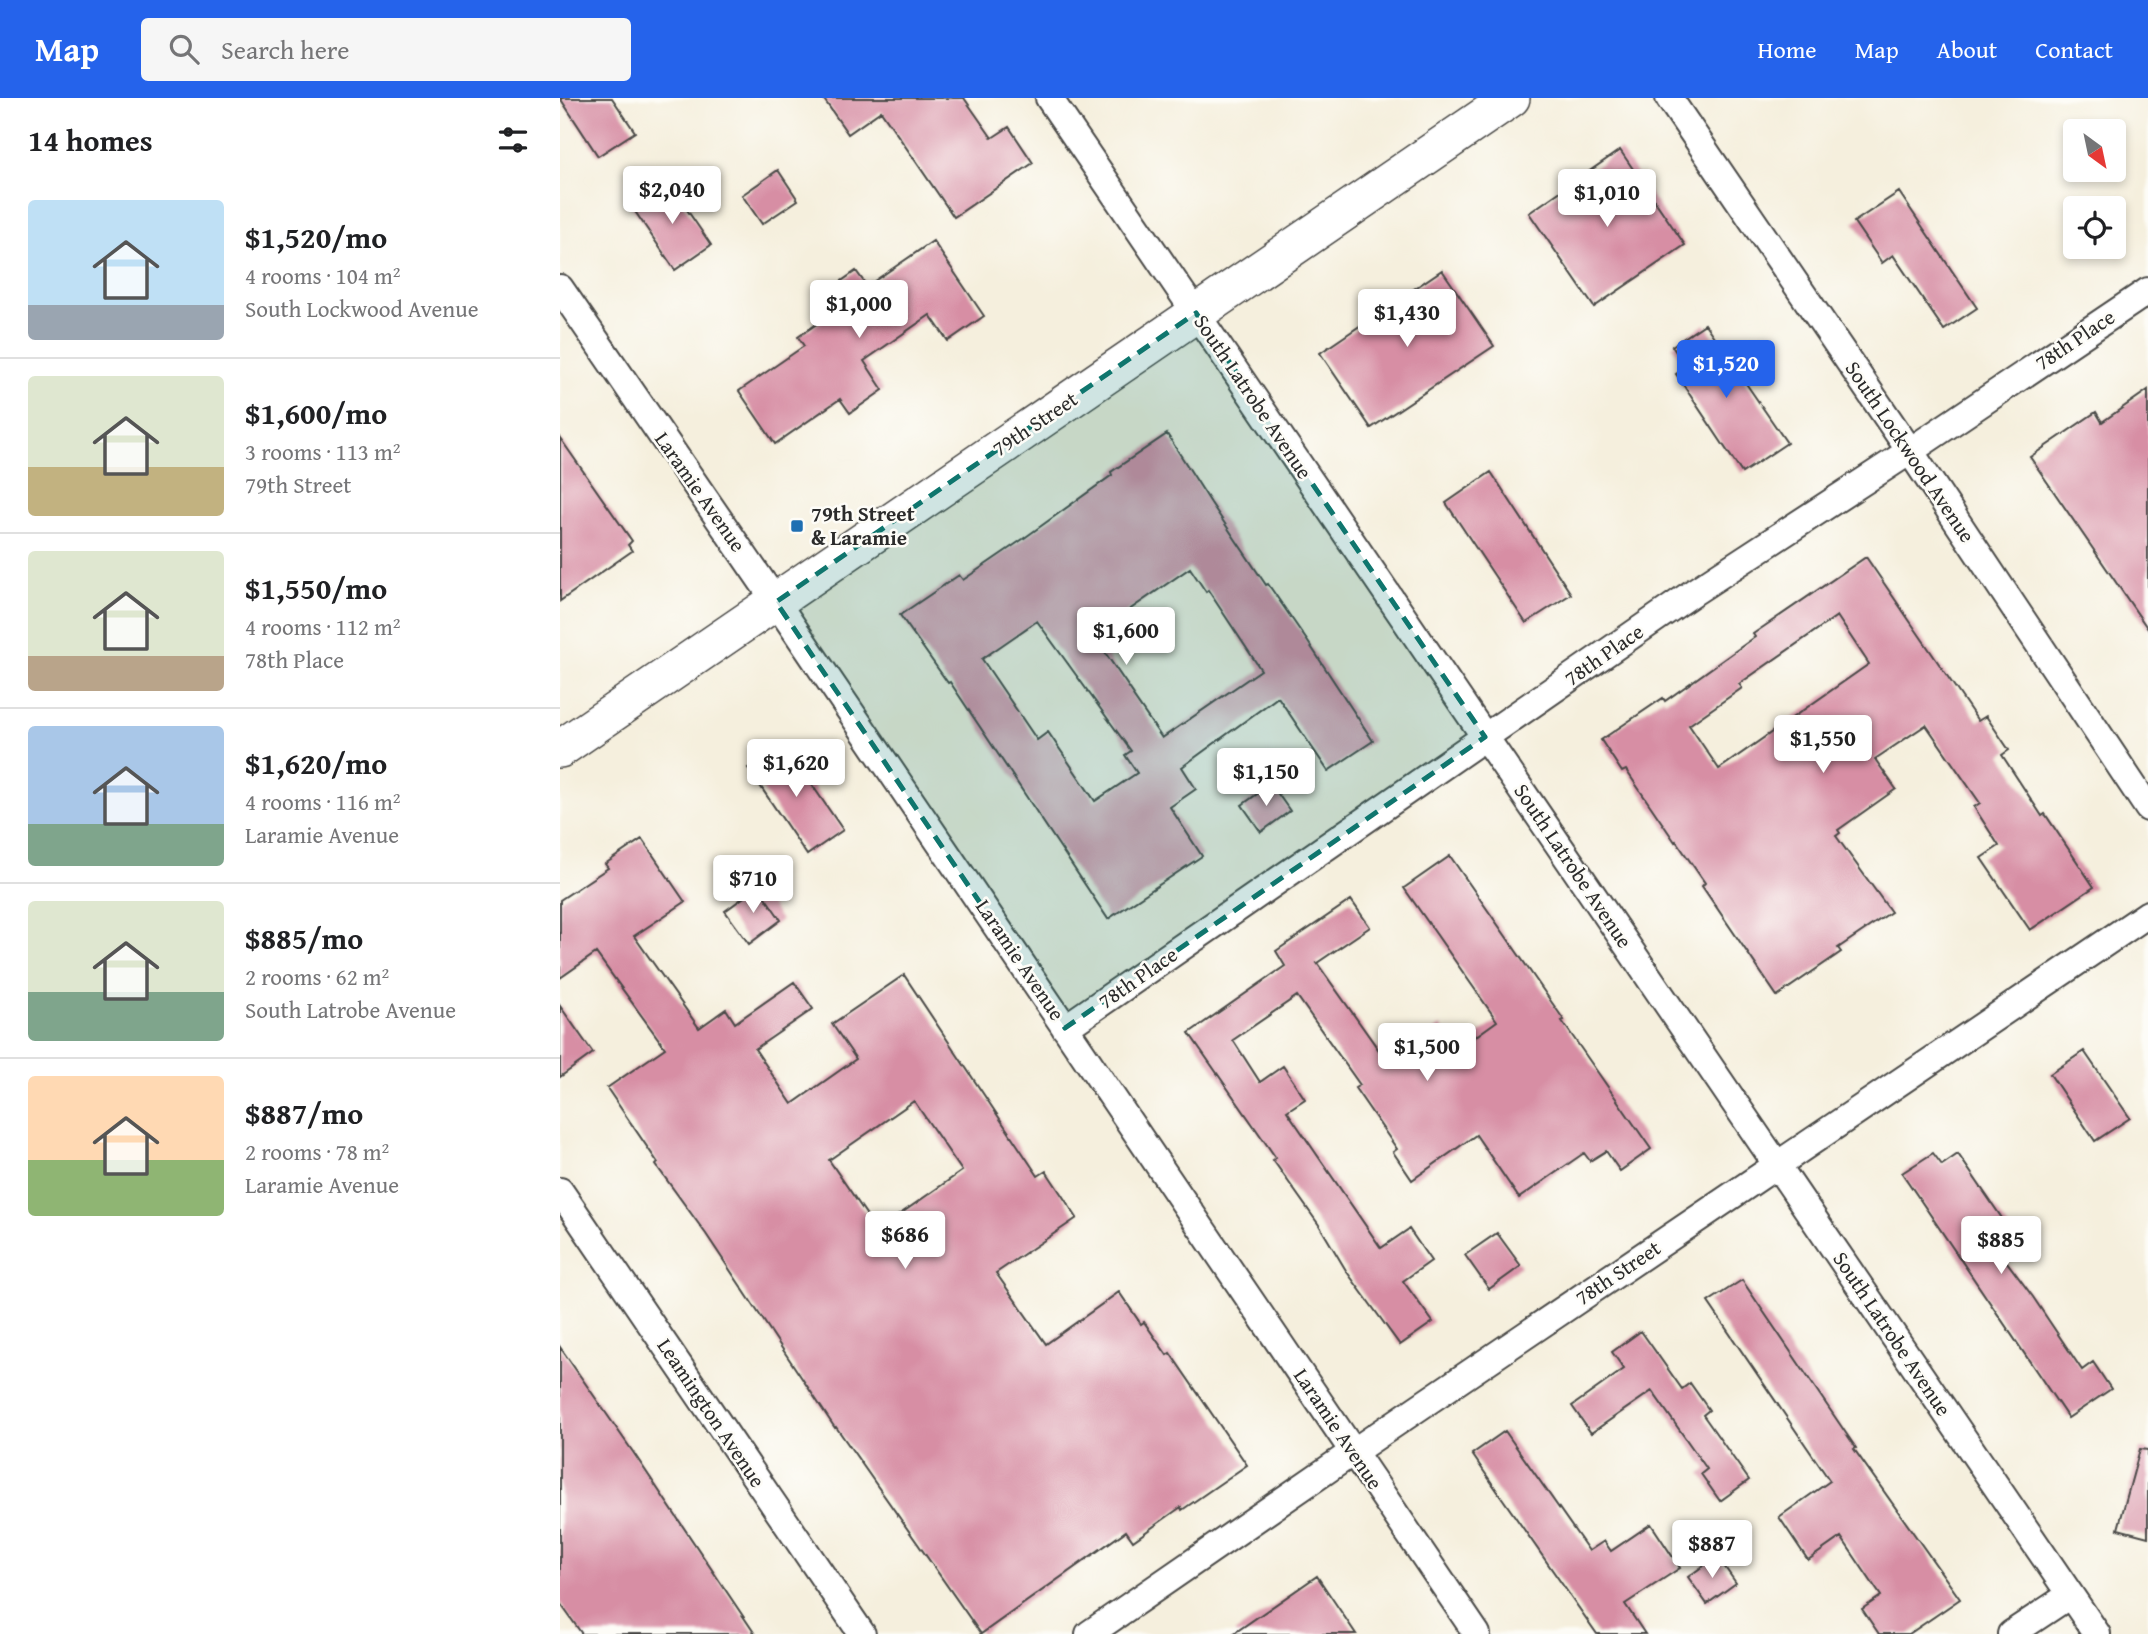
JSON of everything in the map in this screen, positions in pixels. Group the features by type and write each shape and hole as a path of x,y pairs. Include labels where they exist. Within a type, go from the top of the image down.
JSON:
{"main road":[{"name":"79th Street","path":"560,749 1511,98"}],"street":[{"name":"South Latrobe Avenue","path":"1049,98 2097,1634"},
{"name":"South Lockwood Avenue","path":"1669,98 2148,808"},
{"name":"Laramie Avenue","path":"560,288 1477,1634"},
{"name":"78th Place","path":"1065,1028 1694,592 1910,452 2148,291"},
{"name":"78th Street","path":"1089,1634 2148,914"},
{"name":"Leamington Avenue","path":"560,1191 862,1634"},
{"path":"2011,1634 2070,1595"}],"highlighted area":[{"path":"1196,313 1485,737 1065,1028 776,602"}],"building":[{"path":"560,98 612,98 635,132 598,156"},
{"path":"823,98 964,98 992,138 1009,127 1033,163 954,217 881,111 848,134"},
{"path":"1620,150 1685,245 1594,307 1529,213"},
{"path":"778,170 798,200 762,224 742,195"},
{"path":"668,182 711,245 675,270 632,207"},
{"path":"1899,192 1977,308 1944,330 1893,255 1882,263 1854,222"},
{"path":"933,241 984,316 948,341 930,315 864,361 883,390 850,413 840,399 775,444 739,391 804,346 798,337 838,309 826,292 856,271 867,286"},
{"path":"1442,270 1494,346 1371,428 1320,353"},
{"path":"1705,324 1787,443 1742,473 1676,374 1686,367 1672,346"},
{"path":"2148,390 2148,629 2030,457 2096,412 2102,422"},
{"path":"1167,434 1373,741 1328,771 1278,697 1182,767 1196,789 1170,807 1202,856 1108,919 950,682 948,683 900,615 959,575 963,580 1112,475 1111,472","holes":["1190,568 1206,592 1208,590 1261,670 1162,738 1093,635","1037,621 1131,751 1125,755 1137,773 1095,801 1048,732 1037,740 982,659"]},
{"path":"560,438 632,541 628,545 632,551 560,601"},
{"path":"1491,472 1571,594 1526,623 1446,503"},
{"path":"1866,557 1978,721 1986,716 2009,750 2002,755 2094,887 2030,930 1981,858 1999,846 1974,807 1980,803 1926,725 1875,759 1896,789 1838,830 1840,833 1836,836 1891,912 1838,948 1841,952 1777,996 1702,886 1705,883 1626,770 1622,772 1601,740 1663,698 1665,701 1755,637 1753,634","holes":["1837,616 1869,664 1719,769 1689,725 1742,688 1739,684"]},
{"path":"784,744 843,830 807,855 748,768"},
{"path":"1271,784 1290,811 1261,832 1242,805"},
{"path":"642,839 685,902 634,936 699,1028 726,1009 735,1023 794,982 813,1009 755,1049 792,1104 856,1059 832,1024 904,975 1038,1176 1046,1171 1077,1218 996,1273 1046,1344 1119,1292 1141,1324 1144,1322 1167,1355 1170,1353 1247,1465 1133,1541 1126,1531 981,1634 835,1428 706,1234 656,1165 658,1163 607,1088 665,1048 596,953 560,978 560,900 608,868 605,864","holes":["914,1101 962,1171 877,1230 829,1160"]},
{"path":"1450,856 1651,1149 1620,1171 1606,1151 1590,1161 1584,1153 1519,1198 1476,1135 1412,1180 1393,1152 1397,1149 1355,1088 1360,1085 1297,996 1233,1040 1260,1082 1283,1066 1305,1099 1287,1111 1381,1248 1409,1229 1431,1261 1403,1281 1433,1322 1400,1345 1347,1272 1319,1225 1273,1160 1276,1158 1189,1033 1285,966 1276,951 1351,900 1370,927 1317,963 1388,1063 1441,1026 1458,1049 1497,1021 1404,888"},
{"path":"758,887 781,920 749,944 725,911"},
{"path":"560,1006 593,1053 560,1077"},
{"path":"2084,1051 2130,1118 2095,1141 2050,1074"},
{"path":"1933,1153 1942,1165 1958,1154 2019,1243 2001,1254 2082,1370 2093,1362 2111,1389 2068,1418 1902,1173"},
{"path":"1497,1233 1521,1266 1489,1289 1465,1255"},
{"path":"1742,1280 1856,1448 1854,1449 1960,1599 1909,1634 1879,1634 1862,1609 1881,1596 1841,1537 1808,1560 1779,1517 1830,1481 1708,1302"},
{"path":"1641,1331 1682,1389 1690,1383 1709,1410 1703,1415 1749,1480 1720,1501 1701,1474 1707,1469 1652,1391 1591,1433 1572,1406 1624,1369 1612,1352"},
{"path":"560,1347 755,1634 582,1634 560,1603"},
{"path":"1505,1431 1589,1551 1604,1541 1611,1551 1651,1524 1680,1568 1625,1604 1645,1634 1597,1634 1500,1495 1472,1454"},
{"path":"2140,1449 2148,1450 2148,1537 2118,1529"},
{"path":"1717,1556 1736,1583 1707,1604 1688,1577"},
{"path":"1317,1576 1356,1634 1233,1634"}],"place":[{"name":"79th Street & Laramie","path":"797,526"}]}
